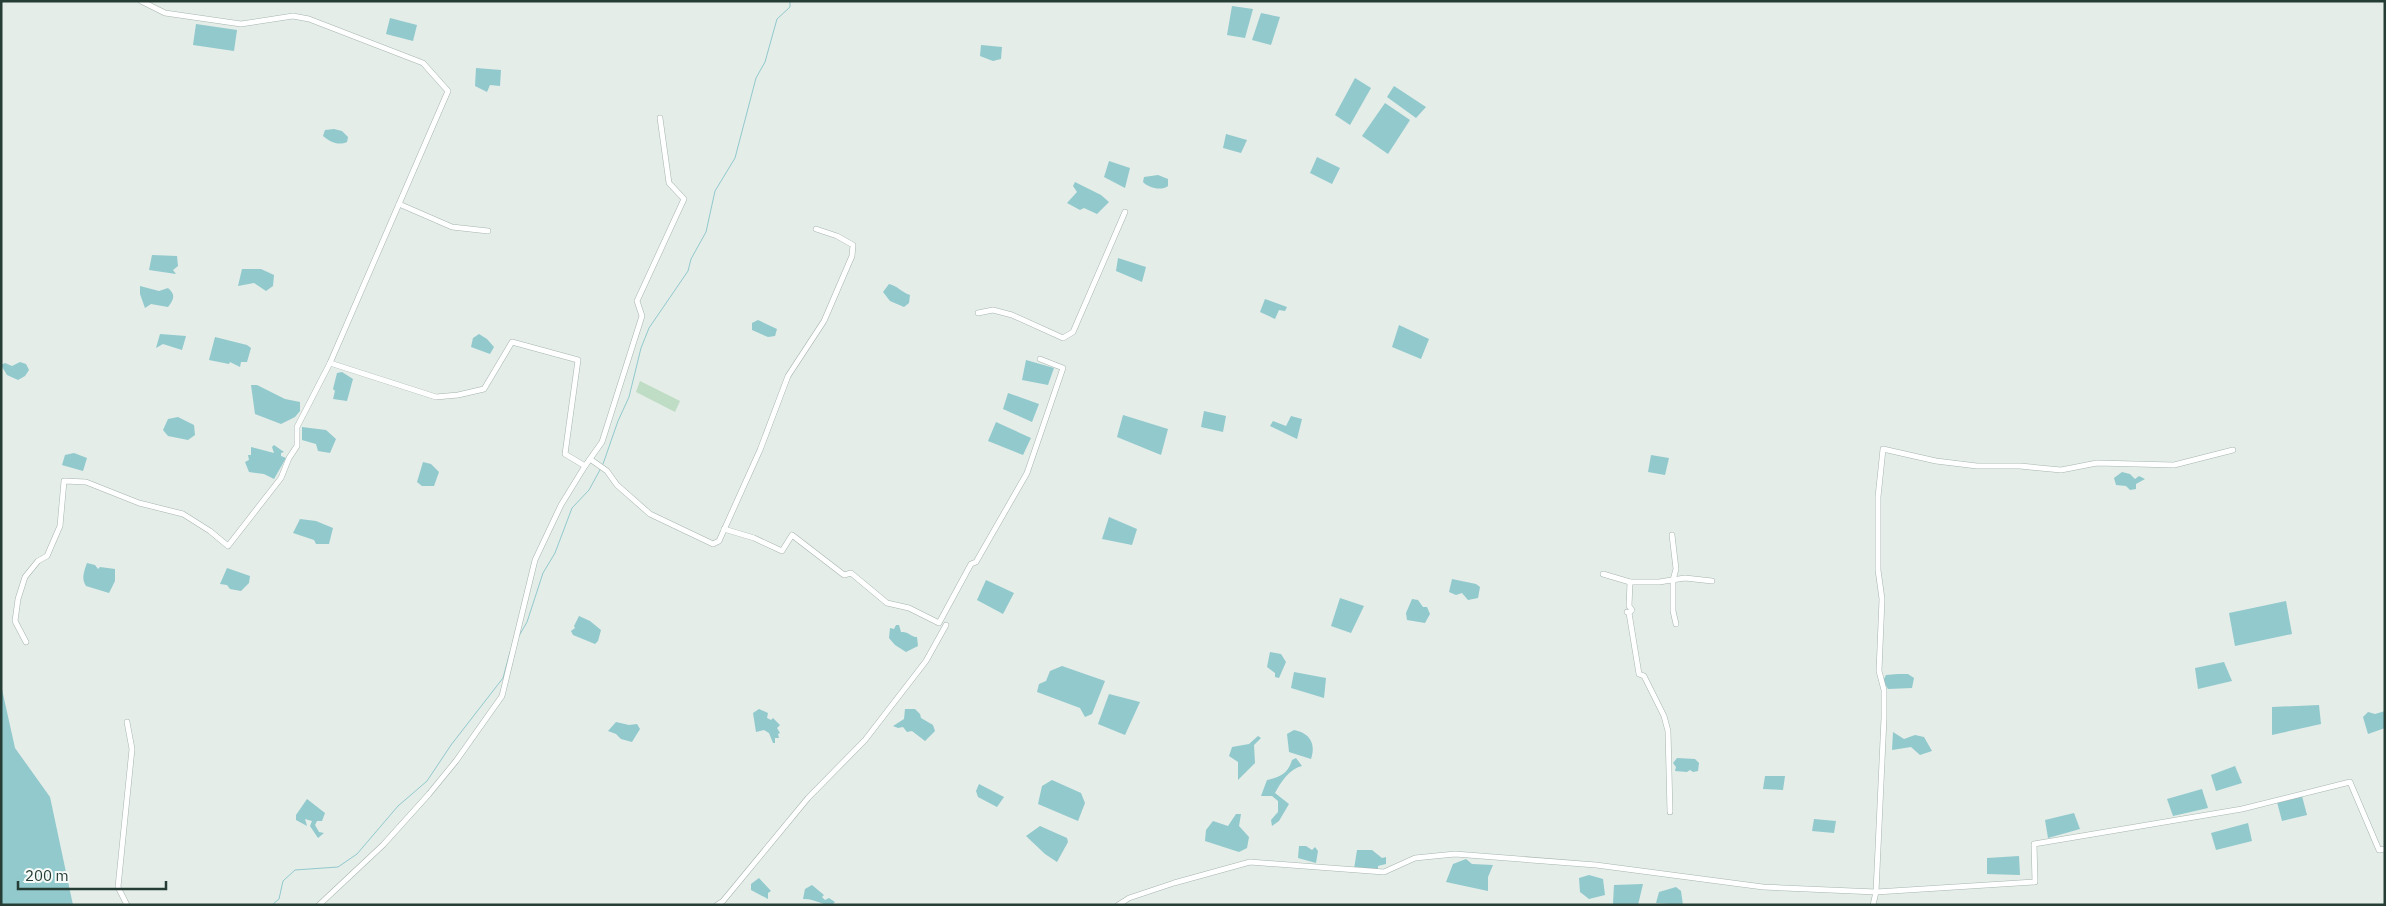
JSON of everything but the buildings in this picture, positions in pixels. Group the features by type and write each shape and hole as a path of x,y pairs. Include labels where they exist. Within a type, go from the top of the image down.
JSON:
{"street":[{"path":"26,642 15,621 18,599 25,577 38,561 47,556 60,526 64,481 86,482 139,503 183,514 210,531 228,546 281,478 289,458 297,446 297,427 330,363 448,91 423,63 309,19 293,16 241,24 165,13 141,1"},
{"path":"319,905 383,845 429,794 502,696 535,560 561,505 602,442 642,316 637,300 684,199 669,183 660,118"},
{"path":"399,204 452,227 488,231"},
{"path":"978,313 994,310 1012,315 1063,338 1073,332 1125,212"},
{"path":"590,459 607,471 617,484 650,514 713,544 719,541 760,450 788,376 824,321 852,256 853,245 838,236 816,229"},
{"path":"330,363 436,396 458,395 484,389 512,342 578,360 565,454 585,466"},
{"path":"724,530 754,538 782,551 792,535 844,576 852,573 887,603 909,608 939,623 971,564 976,562 1027,473 1063,368 1040,359"},
{"path":"1873,905 1876,892 1884,702 1882,678 1879,671 1882,598 1878,570 1879,490 1883,449 1936,461 1977,466 2020,466 2061,470 2097,463 2174,465 2233,450"},
{"path":"1672,535 1676,569 1673,580 1673,611 1676,624"},
{"path":"1603,574 1630,582 1685,578 1712,581"},
{"path":"1630,582 1629,606 1632,610 1628,612 1639,674 1644,676 1664,716 1668,731 1670,812"},
{"path":"717,905 723,901 808,798 865,740 926,661 946,625"},
{"path":"127,722 132,749 118,887 127,905"},
{"path":"1118,905 1129,898 1174,883 1250,862 1384,872 1415,858 1455,854 1596,866 1763,887 1876,892 2036,882 2034,844 2242,809 2350,782 2379,850 2385,849"}],"green space":[{"path":"640,381 680,401 675,412 636,392"}],"water":[{"path":"1232,6 1253,9 1245,38 1227,35"},
{"path":"1261,13 1280,17 1271,45 1252,40"},
{"path":"390,18 417,25 413,41 386,34"},
{"path":"196,24 237,30 234,51 193,45"},
{"path":"981,45 1002,47 1001,59 993,61 980,56"},
{"path":"476,68 501,70 500,86 490,85 487,92 475,86"},
{"path":"1355,78 1371,88 1350,125 1335,115"},
{"path":"1394,86 1426,107 1416,118 1387,97"},
{"path":"1385,103 1410,120 1388,154 1362,136"},
{"path":"334,129 342,131 348,137 347,142 334,143 323,136 325,130"},
{"path":"1226,134 1247,140 1241,153 1223,148"},
{"path":"1317,157 1340,168 1332,184 1310,173"},
{"path":"1109,161 1130,168 1125,188 1104,177"},
{"path":"1158,175 1168,179 1168,186 1165,188 1155,188 1143,182 1144,177"},
{"path":"1075,182 1101,195 1109,202 1097,214 1084,208 1080,210 1067,203 1077,192 1073,186"},
{"path":"152,255 177,256 178,266 173,270 176,274 149,270"},
{"path":"1118,258 1146,267 1142,282 1116,271"},
{"path":"242,269 261,269 274,275 273,286 266,291 254,283 238,286"},
{"path":"889,284 910,295 909,303 904,307 890,301 883,292"},
{"path":"140,286 159,291 168,288 173,295 173,299 168,307 151,304 145,308 140,294"},
{"path":"1265,299 1287,307 1285,311 1279,310 1275,319 1260,312"},
{"path":"758,320 777,329 775,336 768,337 752,330 752,323"},
{"path":"1399,325 1429,339 1421,359 1392,347"},
{"path":"160,334 186,336 182,350 163,344 156,348"},
{"path":"479,334 494,347 490,354 471,347 473,338"},
{"path":"215,337 247,345 251,348 247,362 241,362 240,367 230,362 229,364 209,360"},
{"path":"1026,360 1054,368 1048,385 1022,380"},
{"path":"20,362 26,364 29,370 25,376 18,380 7,375 1,365 5,363 12,366"},
{"path":"342,372 353,379 347,401 333,399 335,391 333,389 337,373"},
{"path":"251,385 257,385 285,399 300,402 300,411 295,417 281,424 255,414"},
{"path":"1008,393 1039,404 1032,422 1003,409"},
{"path":"1204,411 1226,416 1223,432 1201,427"},
{"path":"1123,415 1168,429 1161,455 1117,437"},
{"path":"1291,416 1302,419 1297,439 1270,426 1273,421 1286,426"},
{"path":"178,417 194,425 195,435 188,440 168,436 163,430 168,419"},
{"path":"996,422 1031,438 1023,455 988,441"},
{"path":"302,427 326,430 336,439 330,453 318,451 316,444 302,440"},
{"path":"274,445 284,452 281,453 281,456 286,458 274,479 264,474 249,472 245,462 249,460 248,455 251,455 251,447 274,453 272,447"},
{"path":"74,453 87,458 83,471 62,465 65,455"},
{"path":"1651,455 1669,458 1665,475 1648,472"},
{"path":"423,462 431,464 439,472 434,486 422,486 417,482"},
{"path":"2122,472 2130,474 2135,479 2139,476 2145,479 2136,484 2136,489 2130,490 2126,486 2116,485 2114,478"},
{"path":"1109,517 1137,529 1132,545 1102,539"},
{"path":"300,519 316,521 333,528 329,544 316,544 314,540 293,533"},
{"path":"87,563 95,565 98,569 100,567 115,569 115,581 109,593 86,586 83,578"},
{"path":"227,568 250,576 249,583 241,591 230,589 227,585 220,584"},
{"path":"1452,579 1476,584 1480,587 1478,598 1468,600 1462,593 1456,595 1449,592"},
{"path":"986,580 1014,593 1003,614 977,600"},
{"path":"1340,598 1364,606 1351,633 1331,626"},
{"path":"1412,599 1418,600 1423,607 1427,607 1430,614 1425,623 1407,620 1406,613"},
{"path":"2286,601 2292,634 2235,646 2229,613"},
{"path":"579,616 590,621 601,630 598,641 595,644 573,635 571,631 575,628 574,626"},
{"path":"896,625 899,625 901,632 917,637 918,646 906,652 895,645 889,638 890,628 894,629"},
{"path":"1270,652 1281,654 1286,662 1279,678 1275,677 1275,673 1267,667"},
{"path":"2224,662 2232,681 2198,689 2195,668"},
{"path":"1062,666 1105,681 1092,714 1085,717 1080,708 1037,692 1039,684 1046,681 1050,671"},
{"path":"1294,672 1326,678 1324,698 1291,688"},
{"path":"1908,674 1914,678 1912,688 1888,689 1883,681 1886,675"},
{"path":"1,685 15,748 50,797 73,905 1,905"},
{"path":"1109,694 1140,702 1125,735 1098,724"},
{"path":"2319,705 2321,724 2272,735 2272,707"},
{"path":"759,709 768,713 767,718 771,720 773,718 780,725 777,728 780,733 778,734 779,738 775,738 775,743 773,743 769,733 764,730 756,732 753,713"},
{"path":"905,709 915,709 921,718 933,725 935,731 925,741 912,731 907,732 903,727 893,726 904,719"},
{"path":"2385,711 2385,728 2368,734 2363,717 2368,712 2375,714"},
{"path":"616,722 629,725 637,724 640,729 632,742 621,739 616,734 608,731"},
{"path":"1294,730 1300,731 1310,740 1313,749 1311,759 1289,752 1287,734"},
{"path":"1893,732 1904,739 1915,735 1924,737 1932,751 1920,755 1911,747 1892,750"},
{"path":"1258,736 1261,738 1254,745 1255,763 1238,780 1238,762 1229,756 1232,747 1249,744"},
{"path":"1296,758 1302,766 1289,773 1275,793 1289,804 1279,821 1272,826 1271,820 1278,812 1278,801 1272,796 1261,796 1267,780 1283,774 1288,769 1292,760"},
{"path":"1677,758 1695,759 1699,763 1698,771 1675,771 1676,767 1673,763"},
{"path":"2235,766 2242,783 2216,791 2211,775"},
{"path":"1765,776 1785,776 1783,790 1763,789"},
{"path":"1052,780 1081,793 1085,803 1078,821 1038,804 1042,786"},
{"path":"979,784 1004,797 997,807 978,797 976,791"},
{"path":"2202,789 2208,808 2173,816 2167,799"},
{"path":"2302,796 2307,815 2282,821 2277,802"},
{"path":"307,799 325,813 322,821 317,821 315,825 319,832 324,833 318,838 310,826 312,821 305,819 307,826 296,820 296,815"},
{"path":"2074,813 2080,829 2048,838 2045,820"},
{"path":"1236,814 1241,814 1239,826 1249,837 1247,848 1239,852 1205,841 1206,830 1213,821 1228,826"},
{"path":"1814,819 1836,821 1834,833 1812,831"},
{"path":"2248,823 2252,841 2216,850 2211,833"},
{"path":"1040,826 1067,838 1068,842 1057,862 1045,854 1026,836"},
{"path":"1299,846 1306,846 1312,850 1315,847 1318,851 1316,863 1298,858"},
{"path":"1357,850 1372,850 1382,858 1386,857 1386,864 1378,866 1378,871 1354,869"},
{"path":"2019,856 2020,875 1987,874 1987,858"},
{"path":"1466,859 1472,864 1493,865 1488,877 1488,891 1446,882 1453,864"},
{"path":"1589,875 1603,879 1605,895 1589,899 1580,892 1579,878"},
{"path":"759,878 771,891 768,893 768,899 751,890 751,884"},
{"path":"1643,884 1638,905 1613,904 1614,885"},
{"path":"812,885 824,895 822,897 825,900 829,898 835,902 832,905 828,905 803,899 805,889"},
{"path":"1676,887 1681,891 1683,905 1656,903 1659,892"}],"waterway":[{"path":"603,464 618,421 629,397 641,348 649,328 688,271 691,259 706,232 715,191 735,158 756,78 765,62 777,19 790,7 790,1"},
{"path":"519,636 527,622 543,573 555,553 572,508 589,490 601,468"},
{"path":"272,905 279,899 283,881 295,870 338,867 357,854 398,806 427,781 451,745 503,678 510,652"}]}
